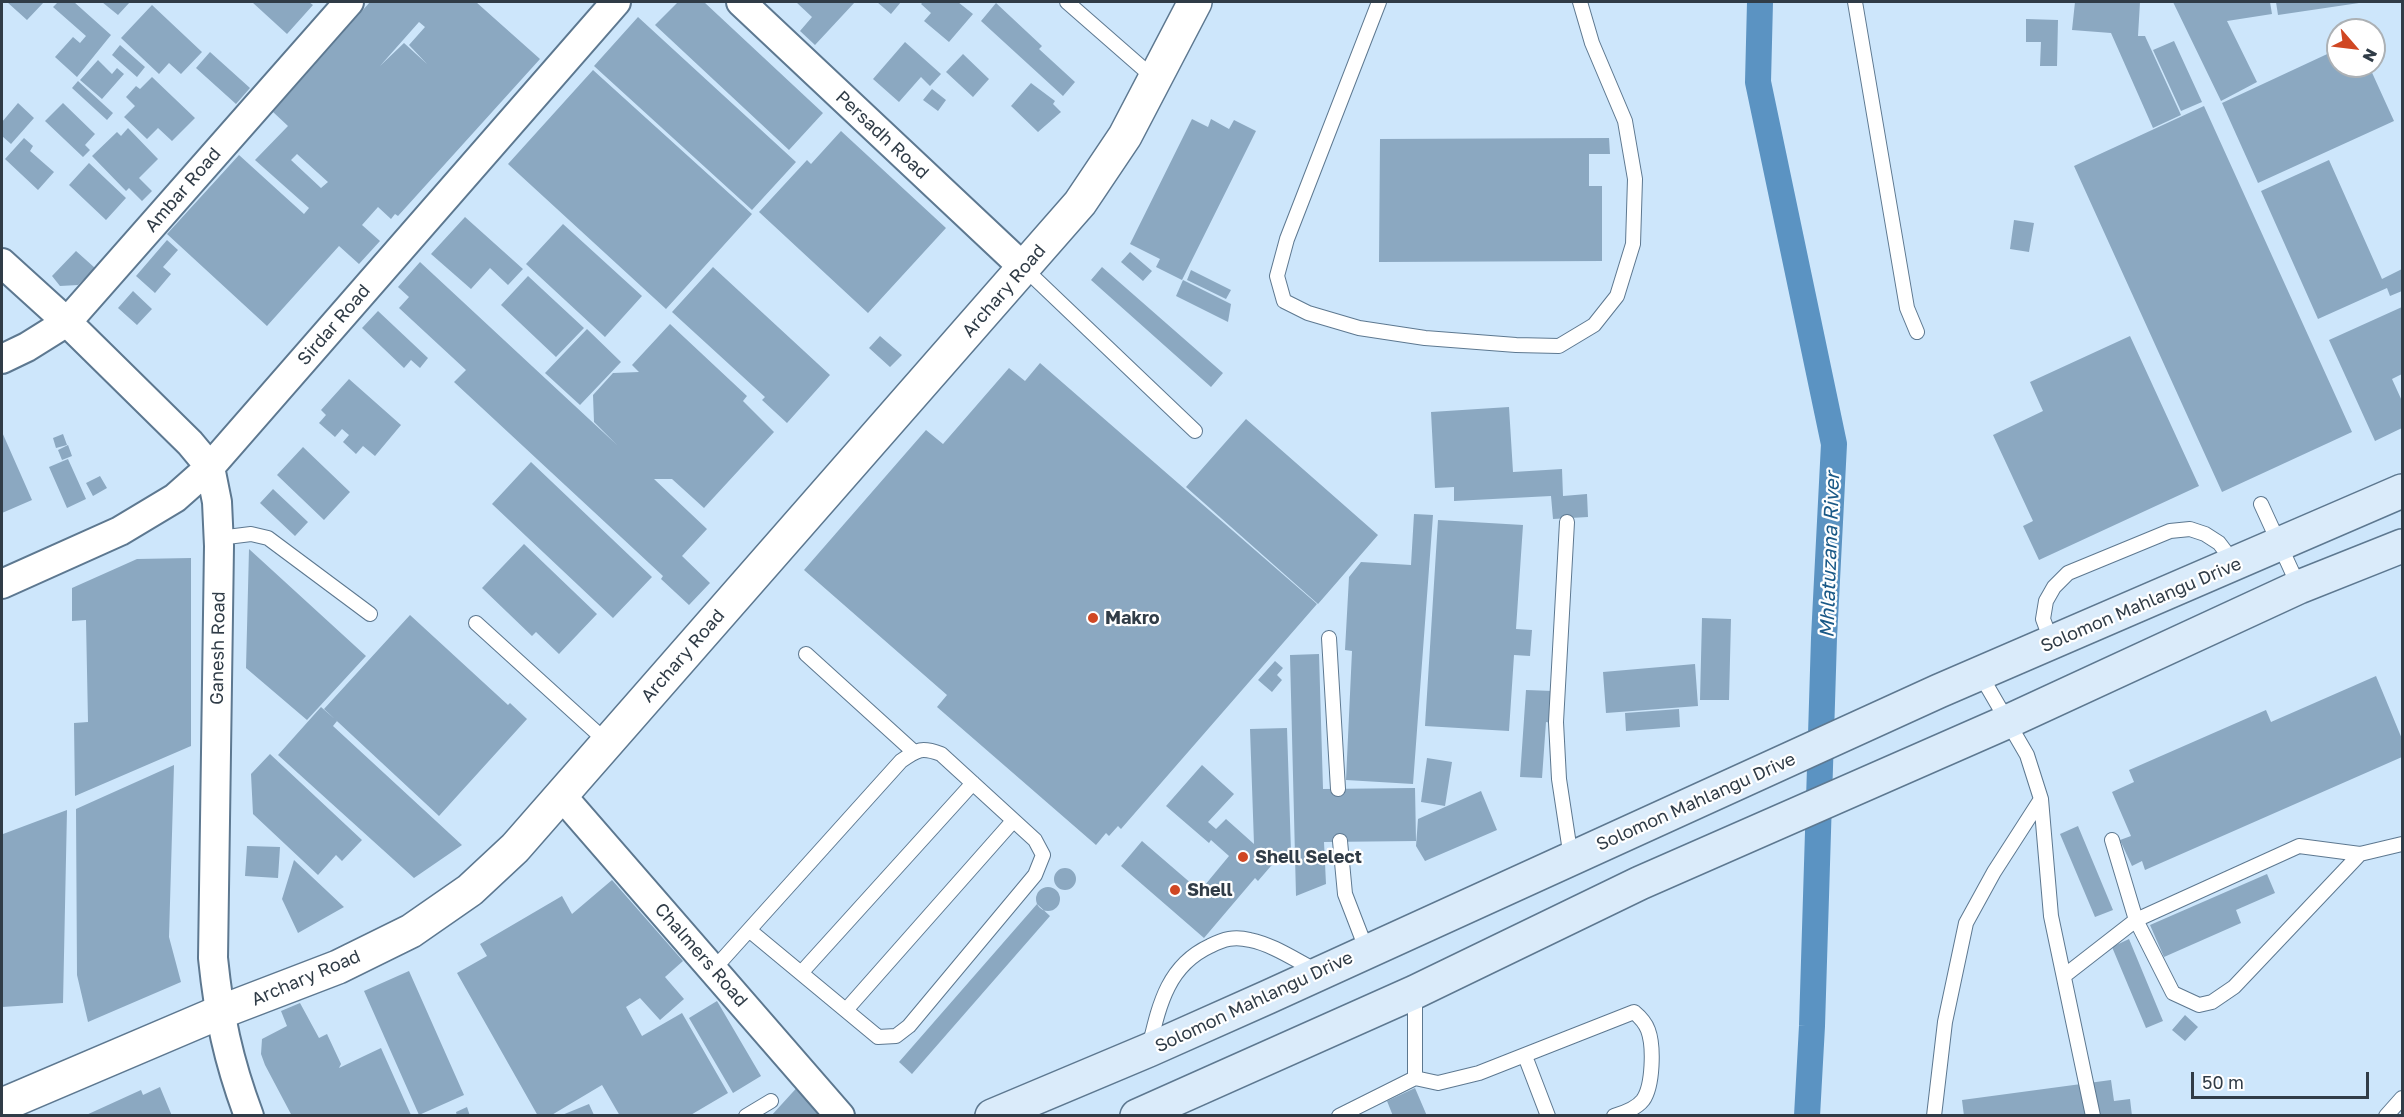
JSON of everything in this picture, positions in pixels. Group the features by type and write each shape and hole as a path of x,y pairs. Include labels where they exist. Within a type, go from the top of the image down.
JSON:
{"main road":[{"name":"Solomon Mahlangu Drive","path":"992,1116 1149,1050 1950,687 2403,491"},
{"path":"1137,1116 1181,1103 1640,883 2009,721 2299,587 2403,546"}],"street":[{"name":"Ambar Road","path":"2,359 27,347 67,322 349,2"},
{"name":"Sirdar Road","path":"2,584 120,531 176,498 210,467 616,2"},
{"name":"Persadh Road","path":"741,2 1024,268"},
{"name":"Archary Road","path":"2,1106 218,1013 338,967 411,931 470,890 515,848 1080,203 1125,136 1195,2"},
{"name":"Ganesh Road","path":"2,263 67,322 190,443 210,467 217,502 219,538 213,958 218,1013 230,1067 249,1116"},
{"name":"Chalmers Road","path":"561,795 840,1116"}],"lane":[{"path":"1067,2 1155,79"},
{"path":"1379,2 1287,239 1277,276 1284,301 1308,314 1359,328 1425,338 1559,346 1594,325 1617,296 1634,244 1635,179 1624,121 1592,44 1580,2"},
{"path":"1855,2 1907,308 1917,332"},
{"path":"1024,268 1195,431"},
{"path":"2261,504 2299,587"},
{"path":"1567,522 1556,722 1558,779 1571,858"},
{"path":"2052,643 2043,619 2046,601 2054,587 2068,573 2170,531 2190,530 2205,534 2219,543 2235,564"},
{"path":"219,538 251,534 268,538 370,614"},
{"path":"476,623 608,742"},
{"path":"1329,638 1338,789"},
{"path":"807,654 914,752"},
{"path":"1980,674 2009,721 2026,755 2041,799 2051,916 2093,1116"},
{"path":"713,970 901,761 914,752 926,748 941,754 1035,840 1043,855 1035,875 909,1026 896,1036 878,1037 749,930"},
{"path":"801,973 973,783"},
{"path":"1934,1116 1945,1022 1966,923 1994,872 2041,799"},
{"path":"846,1010 1012,821"},
{"path":"2112,840 2136,921 2173,993 2199,1005 2212,1002 2234,987 2360,854"},
{"path":"1340,842 1345,894 1367,951"},
{"path":"2064,976 2136,921 2299,846 2360,854 2403,844"},
{"path":"1149,1050 1159,1005 1172,975 1197,952 1228,937 1250,940 1276,949 1319,973"},
{"path":"1415,992 1415,1078"},
{"path":"1340,1116 1415,1078 1438,1083 1452,1082 1525,1056 1634,1012 1642,1018 1649,1031 1651,1075 1648,1092 1642,1102 1614,1116"},
{"path":"1525,1056 1548,1116"},
{"path":"2386,1116 2403,1098"},
{"path":"746,1116 771,1101"}],"building":[{"path":"7,2 44,2 27,20"},
{"path":"58,2 74,2 111,35 77,77 55,57 73,37 80,43 86,36 53,7"},
{"path":"102,2 130,2 118,15"},
{"path":"252,2 309,2 313,5 287,34"},
{"path":"370,2 476,2 540,59 398,216 395,214 391,219 378,207 362,225 380,241 359,264 339,246 267,326 167,234 239,155 304,214 309,208 255,160 288,126 273,112","holes":["419,22 425,27 409,45 427,64 404,43 380,66","297,154 328,182 321,188 291,160"]},
{"path":"678,2 704,2 823,113 789,150 655,25"},
{"path":"796,2 855,2 815,45 800,31 812,17"},
{"path":"877,2 901,2 891,14"},
{"path":"923,2 958,2 973,14 949,42 924,21 931,13 921,4"},
{"path":"2075,2 2140,2 2138,36 2145,36 2181,115 2153,128 2111,33 2072,30"},
{"path":"2173,2 2270,2 2272,14 2227,21 2257,82 2221,101"},
{"path":"2276,2 2359,2 2359,3 2278,15"},
{"path":"996,3 1042,46 1039,49 1075,82 1063,96 981,21"},
{"path":"152,5 202,52 181,74 169,63 159,74 121,38"},
{"path":"638,17 796,162 752,210 594,66"},
{"path":"2026,19 2058,20 2057,66 2040,66 2041,42 2026,42"},
{"path":"2174,41 2202,102 2181,111 2153,50"},
{"path":"905,42 941,74 930,86 921,77 899,102 873,79"},
{"path":"120,45 145,67 137,77 112,55"},
{"path":"210,52 250,88 236,104 196,68"},
{"path":"963,54 989,79 973,97 946,72"},
{"path":"2326,55 2326,78 2374,78 2394,121 2258,183 2222,103"},
{"path":"98,60 112,74 117,68 124,74 102,99 80,80"},
{"path":"593,70 752,214 666,309 508,164"},
{"path":"152,77 195,118 172,141 158,128 147,139 124,117 135,106 126,97 136,86 140,89"},
{"path":"78,81 113,113 107,120 72,88"},
{"path":"1031,83 1055,101 1053,104 1061,112 1038,132 1011,106"},
{"path":"932,89 946,100 938,111 923,100"},
{"path":"18,103 34,118 11,144 2,136 2,122"},
{"path":"63,103 95,134 85,145 90,150 83,157 45,121"},
{"path":"2204,106 2352,432 2222,492 2074,166"},
{"path":"1192,119 1208,127 1211,119 1229,129 1234,120 1256,131 1182,280 1156,267 1160,259 1130,244"},
{"path":"128,128 158,159 139,178 152,191 142,201 129,188 126,191 92,156 117,132 121,136"},
{"path":"841,131 946,228 868,313 759,212 807,160 811,164"},
{"path":"24,138 33,146 30,151 54,172 38,190 5,159"},
{"path":"1609,138 1610,154 1589,154 1589,186 1602,186 1602,261 1379,262 1380,139"},
{"path":"2329,160 2382,279 2402,269 2402,291 2390,296 2387,288 2318,319 2261,191"},
{"path":"89,163 126,198 106,220 69,185"},
{"path":"465,217 523,269 508,285 490,268 471,289 431,254"},
{"path":"2014,220 2034,223 2029,252 2010,249"},
{"path":"563,224 642,296 605,337 526,264"},
{"path":"167,240 178,250 163,267 171,274 155,293 136,276"},
{"path":"76,251 95,268 78,285 60,286 52,276"},
{"path":"1130,252 1152,271 1143,281 1121,262"},
{"path":"420,262 617,445 594,422 593,395 613,373 639,372 632,365 670,324 747,396 743,401 774,432 704,508 672,479 654,479 707,529 682,556 710,583 689,605 661,579 663,576 454,382 466,370 399,308 409,297 398,287"},
{"path":"713,267 830,375 787,423 762,400 765,397 672,312"},
{"path":"1102,267 1223,373 1211,387 1091,280"},
{"path":"1191,270 1231,290 1226,299 1187,280"},
{"path":"528,276 584,328 556,357 501,305"},
{"path":"1183,280 1231,304 1228,322 1176,296"},
{"path":"133,291 152,309 137,325 118,308"},
{"path":"2402,307 2402,374 2392,379 2402,401 2402,428 2375,441 2329,340"},
{"path":"378,311 428,358 420,368 411,360 404,368 362,328"},
{"path":"587,329 621,362 580,405 545,373"},
{"path":"880,336 902,355 890,367 869,348"},
{"path":"2130,336 2199,486 2039,560 2023,526 2033,521 1993,435 2043,411 2030,382"},
{"path":"1040,363 1317,604 1121,829 1118,826 1109,836 1106,833 1096,845 937,707 947,695 804,570 926,430 943,444 1009,368 1025,381"},
{"path":"349,379 401,425 375,456 363,446 356,454 343,442 349,435 342,429 335,437 319,423 326,415 321,410"},
{"path":"1509,407 1513,472 1562,469 1563,496 1587,494 1588,517 1553,519 1551,496 1454,501 1454,487 1435,488 1431,412"},
{"path":"1246,419 1378,535 1318,604 1186,487"},
{"path":"2,432 32,500 2,513"},
{"path":"63,434 67,445 56,448 53,438"},
{"path":"68,445 72,456 62,460 58,450"},
{"path":"303,447 350,492 324,520 277,475"},
{"path":"68,459 86,499 67,508 49,467"},
{"path":"531,462 652,577 613,618 492,504"},
{"path":"100,476 107,488 93,496 86,483"},
{"path":"273,489 308,522 295,536 260,503"},
{"path":"1414,514 1433,515 1413,784 1346,780 1352,651 1345,650 1349,577 1361,562 1411,565"},
{"path":"1438,520 1523,525 1516,629 1532,630 1530,656 1514,655 1509,731 1425,726"},
{"path":"524,544 597,614 559,654 536,632 532,636 482,588"},
{"path":"249,549 366,656 307,720 246,668"},
{"path":"191,558 191,746 75,796 74,723 88,722 86,620 72,621 72,588 137,559"},
{"path":"410,615 508,705 510,703 527,719 439,816 324,709"},
{"path":"1702,618 1731,619 1729,700 1700,700"},
{"path":"1319,654 1323,789 1415,788 1416,841 1324,842 1326,884 1296,896 1290,655"},
{"path":"1275,661 1283,668 1277,675 1282,680 1272,692 1258,680"},
{"path":"1695,664 1698,706 1606,713 1603,672"},
{"path":"2376,676 2402,739 2402,757 2145,870 2142,861 2132,866 2120,840 2131,836 2112,792 2134,782 2129,770 2266,710 2271,722"},
{"path":"1526,690 1553,691 1551,723 1546,722 1542,778 1520,777"},
{"path":"321,707 337,721 333,726 462,845 414,878 278,755"},
{"path":"1679,709 1680,727 1626,731 1625,713"},
{"path":"1287,728 1291,852 1270,853 1277,859 1258,881 1255,878 1204,938 1121,866 1142,841 1200,891 1229,856 1211,840 1209,843 1166,806 1202,765 1234,794 1208,822 1216,829 1226,819 1254,844 1250,729"},
{"path":"270,754 362,840 342,861 336,855 318,875 253,814 251,774"},
{"path":"1427,758 1452,762 1445,806 1421,802"},
{"path":"174,765 169,937 181,982 88,1022 77,975 76,809"},
{"path":"1481,791 1497,830 1425,861 1416,846 1418,819"},
{"path":"67,810 63,1003 2,1007 3,834"},
{"path":"2078,826 2113,910 2095,917 2060,834"},
{"path":"247,846 280,847 278,878 245,876"},
{"path":"294,860 344,907 298,933 282,899"},
{"path":"1065,868 1073,871 1076,879 1073,887 1065,890 1057,887 1054,879 1057,871"},
{"path":"2267,874 2275,893 2236,910 2241,923 2164,957 2150,925"},
{"path":"612,880 683,961 665,977 684,999 660,1020 640,998 626,1007 642,1036 682,1013 728,1093 689,1116 620,1116 602,1085 550,1116 538,1116 457,973 487,956 480,944 562,896 572,914"},
{"path":"1048,887 1056,891 1060,899 1056,907 1048,911 1040,907 1036,899 1040,891"},
{"path":"1037,904 1050,916 912,1074 899,1062"},
{"path":"2129,939 2163,1021 2146,1028 2112,947"},
{"path":"409,971 464,1095 419,1115 364,991"},
{"path":"717,1001 761,1076 733,1093 689,1018"},
{"path":"300,1003 319,1038 327,1034 341,1064 339,1068 381,1048 411,1115 292,1116 265,1065 261,1054 262,1039 287,1026 281,1011"},
{"path":"2185,1015 2198,1027 2185,1041 2172,1030"},
{"path":"2111,1080 2114,1101 2130,1099 2132,1116 1964,1116 1962,1100"},
{"path":"802,1082 817,1105 817,1116 771,1116"},
{"path":"160,1087 172,1116 84,1116 141,1090 143,1095"},
{"path":"1415,1088 1427,1116 1393,1116 1387,1101"},
{"path":"589,1104 594,1115 562,1115"},
{"path":"467,1107 470,1116 457,1116 456,1112"}],"waterway":[{"name":"Mhlatuzana River","path":"1760,2 1758,82 1834,444 1824,638 1807,1116"}],"place":[{"name":"Makro","path":"1093,618"},
{"name":"Shell Select","path":"1243,857"},
{"name":"Shell","path":"1175,890"}]}
